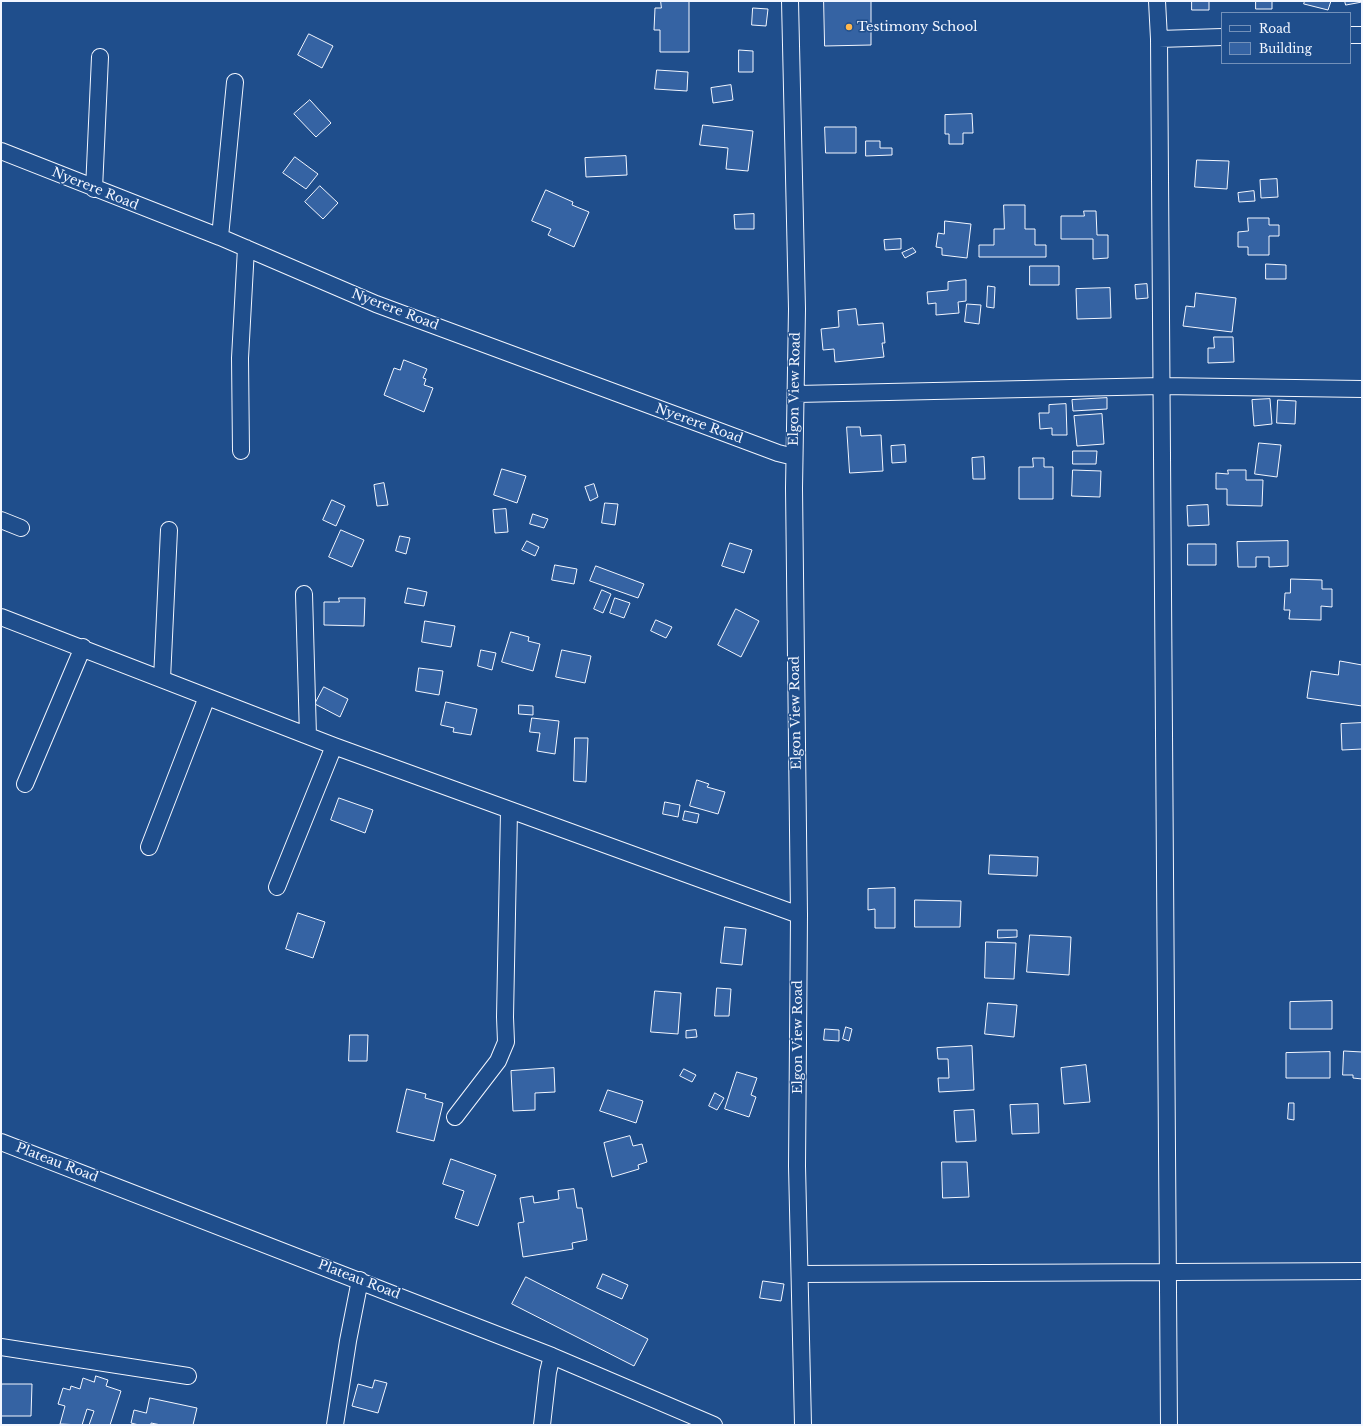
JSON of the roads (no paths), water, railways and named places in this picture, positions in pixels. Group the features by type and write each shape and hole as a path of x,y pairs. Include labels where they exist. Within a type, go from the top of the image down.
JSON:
{"street":[{"name":"Elgon View Road","path":"790,1 797,309 797,394 794,457 795,665 799,915 797,1166 803,1425"},
{"path":"1157,1 1159,39 1162,386 1169,1425"},
{"path":"1351,35 1362,35"},
{"path":"1159,39 1221,38"},
{"path":"94,189 100,56"},
{"path":"220,237 235,82"},
{"name":"Nyerere Road","path":"1,151 94,189 220,237 376,304 778,453 794,457"},
{"path":"242,451 240,358 246,248"},
{"path":"797,394 1162,386 1362,389"},
{"path":"1,520 21,528"},
{"path":"162,679 169,530"},
{"path":"304,594 308,736"},
{"path":"1,617 83,647 334,746 509,811 799,915"},
{"path":"25,784 83,647"},
{"path":"149,847 207,697"},
{"path":"276,887 334,746"},
{"path":"455,1117 498,1061 506,1042 505,1017 509,811"},
{"name":"Plateau Road","path":"1,1142 360,1280 552,1356 714,1425"},
{"path":"800,1274 1362,1271"},
{"path":"335,1425 348,1341 360,1280"},
{"path":"1,1347 188,1376"},
{"path":"542,1425 548,1372 552,1356"}],"place":[{"name":"Testimony School","path":"849,27"}]}
